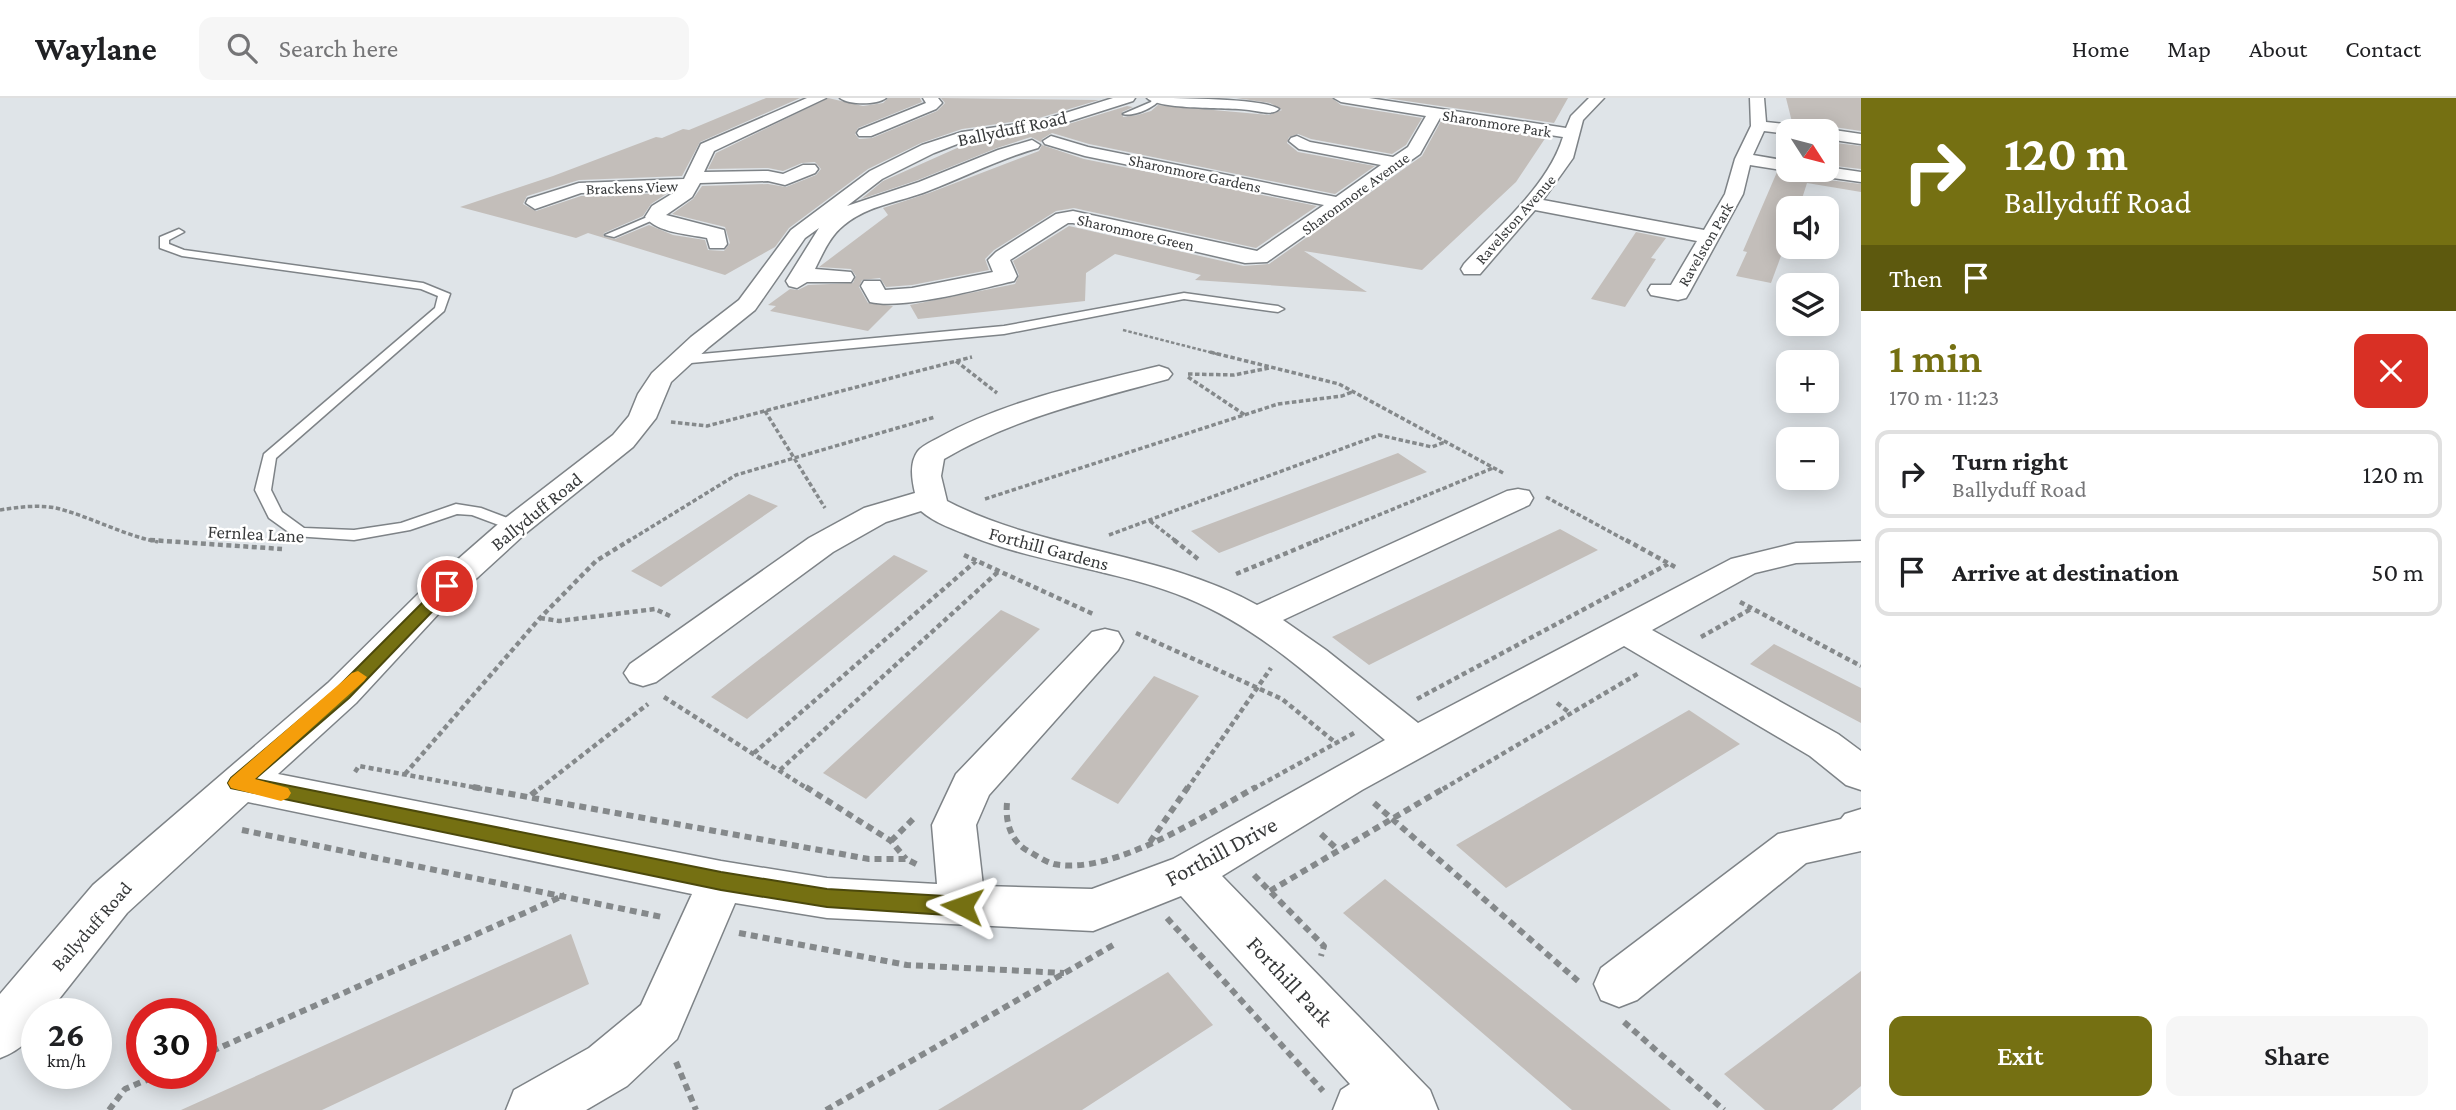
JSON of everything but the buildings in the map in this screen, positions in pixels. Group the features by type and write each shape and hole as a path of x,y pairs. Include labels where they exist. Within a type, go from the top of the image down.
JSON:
{"street":[{"path":"723,235 664,223 655,217 659,210 686,193 704,154 714,144 818,98"},
{"path":"847,98 879,98"},
{"path":"864,133 931,106 935,103 930,98"},
{"name":"Ballyduff Road","path":"0,1033 110,899 342,693 430,602 515,526 623,441 642,418 651,394 661,379 747,305 798,234 876,174 945,142 1042,125 1128,98"},
{"path":"1155,98 1226,102 1272,109"},
{"name":"Sharonmore Park","path":"1341,98 1572,134"},
{"name":"Ravelston Park","path":"1659,290 1678,293 1734,194 1744,159 1759,125 1757,98"},
{"path":"1574,99 1596,100"},
{"name":"Ravelston Avenue","path":"1472,269 1532,204 1565,158 1576,119 1596,100"},
{"name":"Sharonmore Avenue","path":"1260,258 1304,231 1414,150 1436,113"},
{"path":"1759,125 1776,127"},
{"path":"1839,136 1861,139"},
{"name":"Sharonmore Gardens","path":"843,276 799,278 821,236 843,216 924,186 980,160 1060,139 1085,151 1340,203"},
{"path":"1297,141 1305,146 1395,163"},
{"path":"1744,159 1776,164"},
{"name":"Brackens View","path":"535,203 579,188 768,176 785,180 808,169"},
{"path":"1839,174 1861,177"},
{"path":"1532,204 1710,237"},
{"name":"Sharonmore Green","path":"872,286 878,297 912,295 1006,276 999,260 1003,256 1063,218 1073,217 1245,257 1260,258"},
{"name":"Ravelston Avenue","path":"1447,265 1499,275"},
{"path":"652,684 821,545 875,515 937,505 926,476 930,454 960,435 1165,361"},
{"path":"1256,619 1524,490"},
{"name":"Forthill Gardens","path":"937,505 964,524 1010,540 1166,579 1229,603 1290,641 1416,743"},
{"name":"Forthill Drive","path":"238,783 721,881 827,898 961,896 1093,910 1167,899 1333,766 1416,743 1743,566 1796,553 1861,551"},
{"path":"1623,629 1824,745 1861,774"},
{"path":"961,896 954,825 971,786 1105,641"},
{"path":"1608,997 1794,847 1854,835 1861,827"},
{"path":"534,1110 608,1067 659,1021 721,881"},
{"name":"Forthill Park","path":"1167,899 1373,1102"}],"lane":[{"path":"1127,114 1154,103 1155,98"},
{"path":"610,235 655,217"},
{"path":"178,232 164,239 164,246 182,253 423,286 444,294 440,309 269,457 263,490 275,515 300,533 354,535 404,527 456,509 475,512 515,526"},
{"path":"680,360 1004,330 1184,296 1278,309"}],"path":[{"path":"1112,327 1339,384 1494,468 1524,490 1861,666"},
{"path":"1165,361 1185,345"},
{"path":"642,418 707,426 982,355"},
{"path":"956,361 1003,397 990,401"},
{"path":"1245,415 1185,374 1234,374 1273,368"},
{"path":"937,505 1279,404 1342,396 1353,391"},
{"path":"765,411 825,508"},
{"path":"405,774 540,618 596,561 736,475 938,416"},
{"path":"1071,554 1078,547 1379,435 1432,447 1446,442"},
{"path":"1198,590 1494,468"},
{"name":"Fernlea Lane","path":"0,510 58,508 119,532 156,542 291,550"},
{"path":"754,753 976,561"},
{"path":"1005,749 1009,784 1005,820 1021,848 1053,864 1097,864 1333,766 1383,717 1669,564"},
{"path":"780,770 999,571"},
{"path":"1270,891 1752,608"},
{"path":"540,618 559,621 655,609 671,616"},
{"path":"1150,842 1290,641"},
{"path":"530,796 652,684 891,841 906,859 961,896"},
{"path":"332,804 359,766 869,859 906,859"},
{"path":"1333,766 1391,818 1608,997 1724,1110"},
{"path":"197,821 565,895 702,926 908,965 1064,974"},
{"path":"217,1049 565,895"},
{"path":"1167,899 1373,1102"},
{"path":"826,1110 1120,941"},
{"path":"108,1110 126,1089"}],"slow traffic":[{"path":"281,793 238,783 358,677"}],"route":[{"path":"447,586 342,693 238,783 721,881 827,898 962,906"}]}
